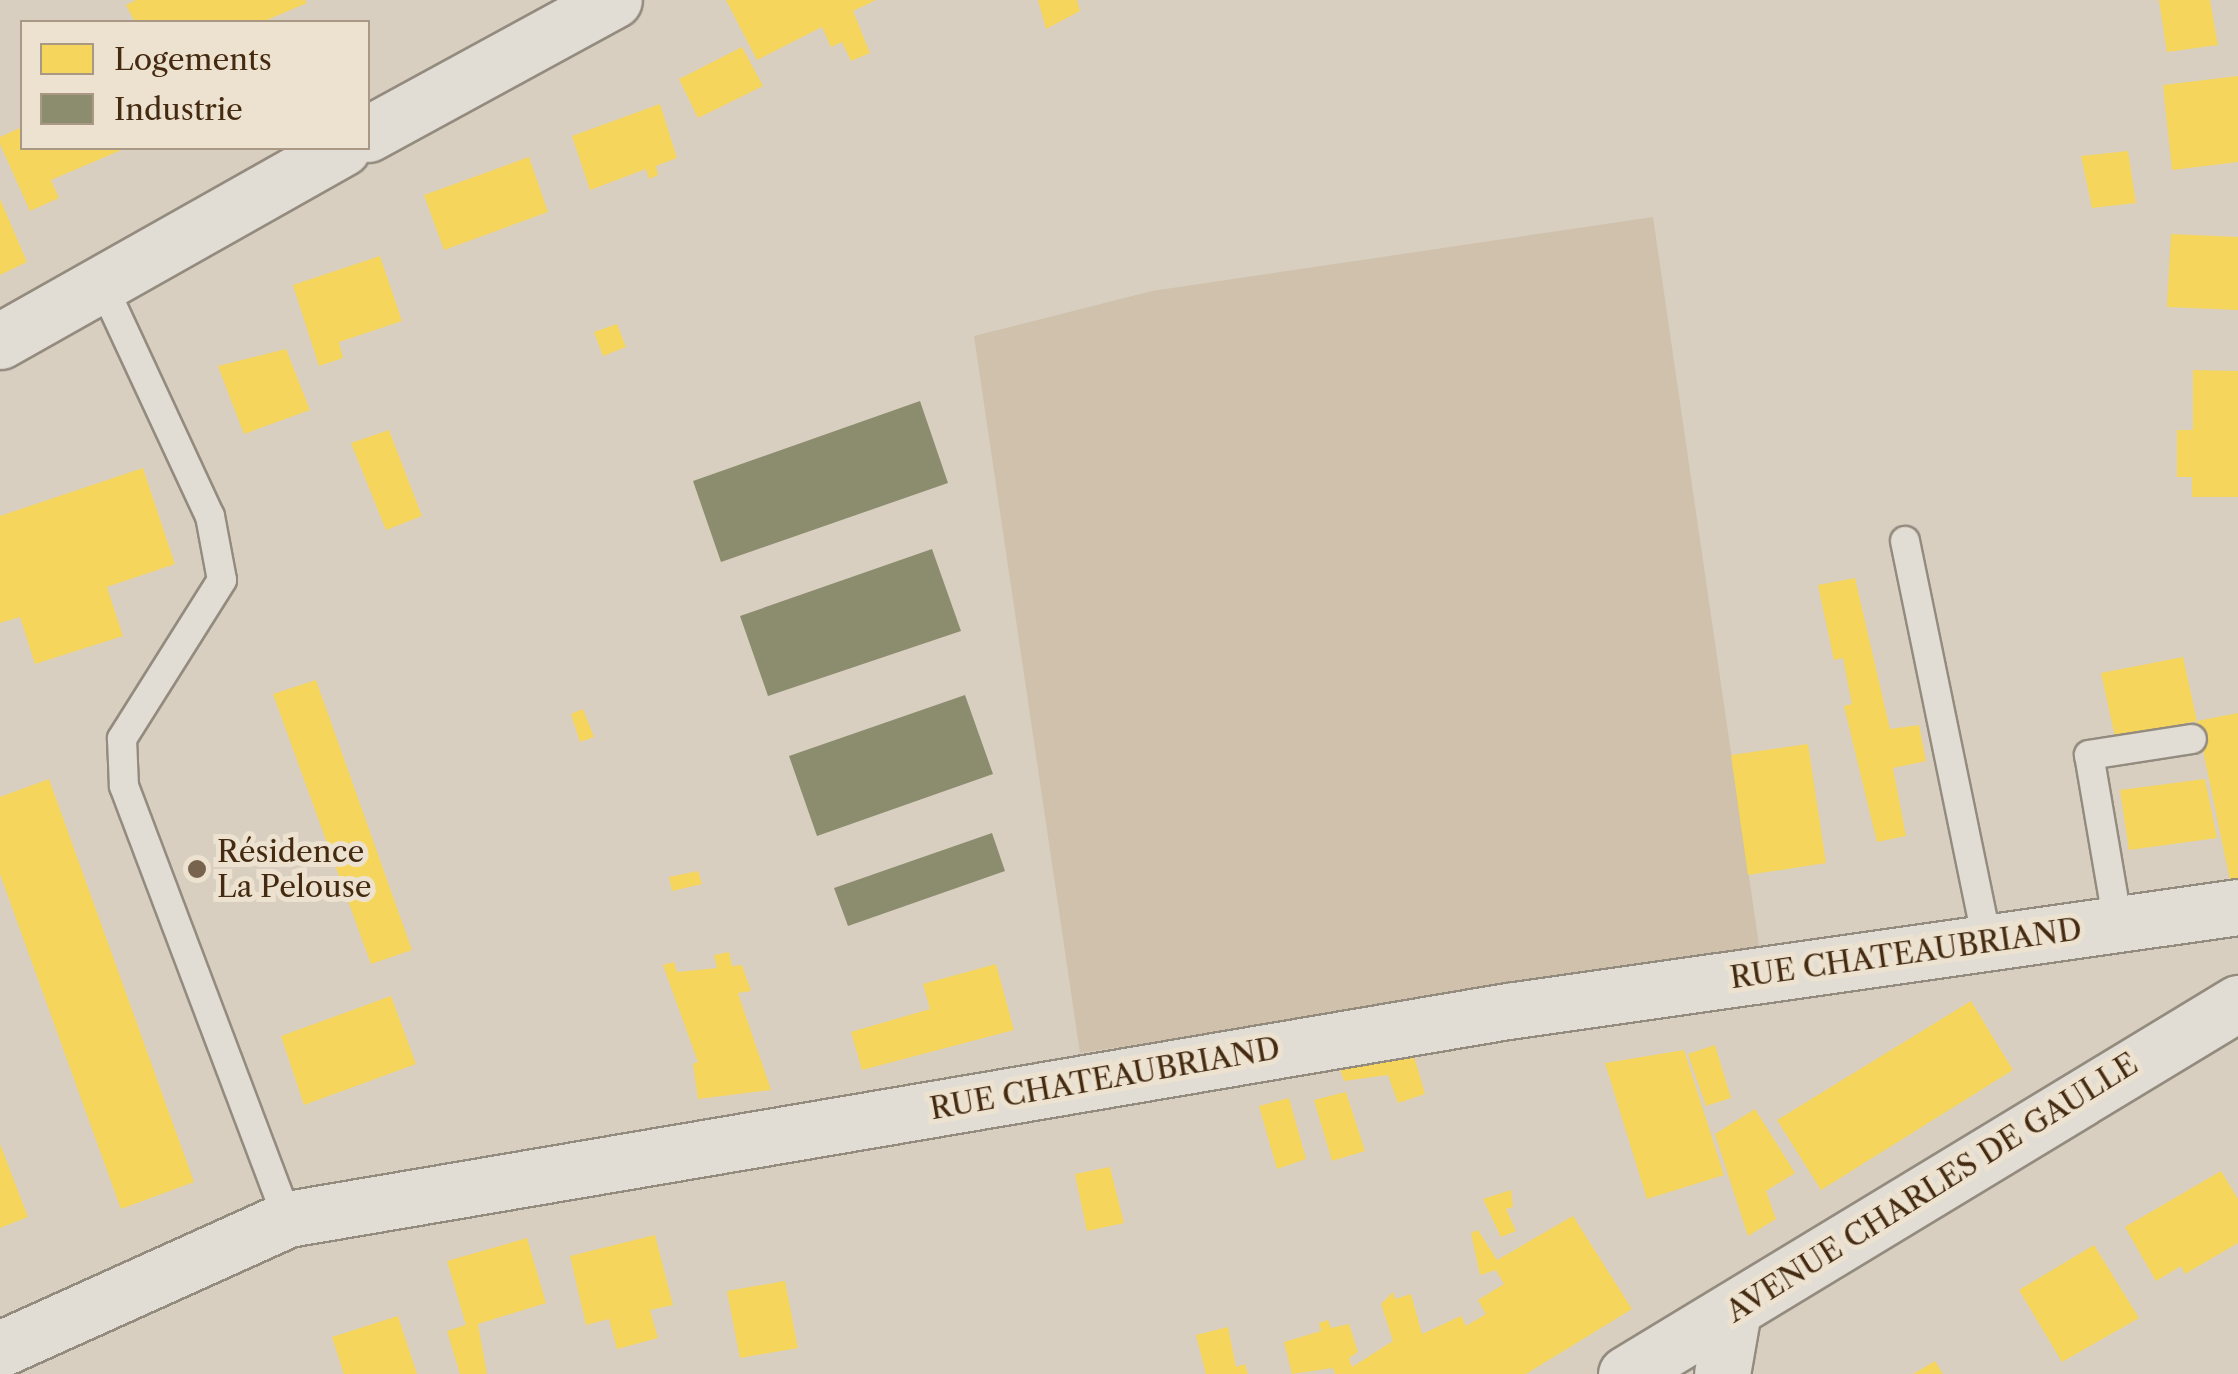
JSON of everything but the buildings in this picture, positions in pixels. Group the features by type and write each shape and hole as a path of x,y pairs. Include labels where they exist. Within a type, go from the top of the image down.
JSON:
{"street":[{"path":"370,133 614,0"},
{"path":"0,342 339,150"},
{"name":"RUE CHATEAUBRIAND","path":"0,1349 288,1219 1508,1011 2238,908"},
{"name":"AVENUE CHARLES DE GAULLE","path":"1634,1372 2238,1003"},
{"path":"1722,1374 1732,1311"}],"lane":[{"path":"104,286 210,516 222,580 122,739 124,786 288,1219"},
{"path":"1905,541 1987,942"},
{"path":"2118,924 2089,755 2192,739"}],"shaded area":[{"path":"1653,217 1760,952 1080,1053 974,336 1152,291"}],"place":[{"name":"Résidence La Pelouse","path":"197,869"}]}
